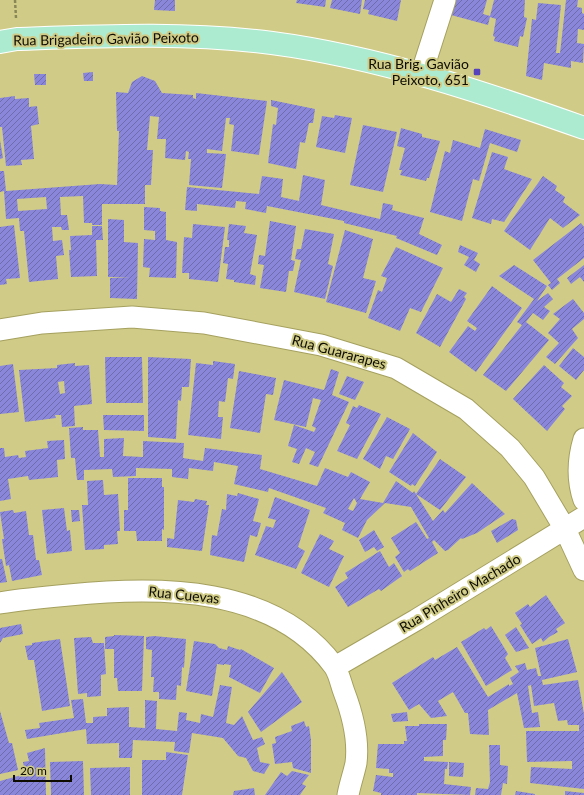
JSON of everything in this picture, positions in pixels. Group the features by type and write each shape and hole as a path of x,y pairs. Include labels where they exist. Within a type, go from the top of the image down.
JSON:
{"main road":[{"name":"Rua Brigadeiro Gavião Peixoto","path":"0,42 17,39 41,38 185,36 272,43 352,58 421,75 582,130"}],"street":[{"path":"421,75 445,0"},
{"name":"Rua Guararapes","path":"0,330 42,323 132,318 204,324 322,345 396,368 466,409 510,448 534,477 565,529 584,570"},
{"path":"584,439 579,465 581,490 584,500"},
{"name":"Rua Pinheiro Machado","path":"335,667 416,620 584,517"},
{"name":"Rua Cuevas","path":"0,603 92,592 157,590 217,596 266,612 292,627 311,641 335,667 348,702 355,730 356,762 348,795"}],"building":[{"path":"155,0 175,0 175,11 154,10"},
{"path":"297,0 326,0 325,7 296,3"},
{"path":"332,0 362,0 360,14 330,8"},
{"path":"365,0 401,0 397,21 368,14 369,10 363,9"},
{"path":"456,0 487,0 483,14 490,16 494,0 525,0 524,17 527,18 523,37 520,36 518,47 494,41 495,37 493,36 496,19 490,17 488,25 451,15"},
{"path":"566,0 578,0 577,7 582,8 582,13 584,14 584,30 578,29 577,43 584,44 583,63 571,61 571,68 544,63 542,80 526,76 532,19 536,20 538,3 561,5 556,53 560,53"},
{"path":"93,72 93,81 84,81 83,73"},
{"path":"34,74 46,74 46,85 35,85"},
{"path":"142,76 155,81 162,93 193,95 193,98 196,99 196,93 267,101 259,155 231,151 234,125 229,124 230,118 226,118 222,151 207,149 207,153 226,154 222,188 189,185 191,159 188,159 189,152 186,151 185,160 165,158 166,139 157,139 159,117 150,116 147,150 153,150 151,185 145,185 145,204 102,204 102,225 92,225 92,223 84,223 83,196 60,197 61,215 67,215 69,230 62,230 61,227 52,227 53,241 62,240 64,255 56,256 58,279 29,282 24,231 20,231 19,218 6,219 4,191 0,192 0,171 4,171 6,191 100,184 117,185 119,131 117,131 116,92 128,93 132,82","holes":["46,197 47,209 18,211 17,199"]},
{"path":"15,96 15,99 29,98 29,107 37,106 39,124 31,126 34,159 21,160 22,165 6,166 2,127 0,127 0,98"},
{"path":"271,100 315,109 313,123 309,123 305,143 300,142 296,169 268,163 273,124 276,125 278,108 271,106"},
{"path":"335,115 352,118 345,153 316,147 322,116 334,118"},
{"path":"363,125 397,132 383,192 350,185"},
{"path":"401,128 422,134 422,137 440,141 429,178 427,178 426,181 400,175 402,170 399,170 405,148 397,146"},
{"path":"485,129 521,140 517,152 490,143 479,181 473,179 462,221 430,212 445,151 450,153 453,140 480,148"},
{"path":"0,140 3,158 0,159"},
{"path":"492,152 508,157 504,169 532,179 504,222 492,219 491,224 472,218"},
{"path":"303,175 325,180 321,205 380,219 383,203 393,205 392,210 424,218 419,234 442,245 437,255 396,238 397,236 344,223 344,221 267,206 266,213 245,209 246,202 236,201 235,208 197,204 197,211 185,210 187,187 259,194 262,176 283,179 281,197 299,201"},
{"path":"543,176 557,186 555,190 565,197 563,202 580,215 563,228 550,218 530,250 504,231"},
{"path":"144,207 160,208 160,211 166,212 166,240 177,242 176,278 149,277 150,268 143,267 144,239 155,240 155,231 144,230"},
{"path":"108,219 124,220 124,242 138,243 137,299 110,298 110,278 130,277 108,277"},
{"path":"270,221 296,226 291,260 295,261 293,271 289,271 286,292 260,288 264,265 258,264 259,255 265,256"},
{"path":"581,223 584,227 584,258 557,279 560,283 552,290 548,285 551,283 533,260"},
{"path":"193,224 225,227 218,282 189,279 189,273 182,273 184,237 192,238"},
{"path":"229,224 246,226 244,233 257,235 250,274 256,276 255,285 234,282 234,280 226,279 228,264 223,263 225,247 229,247 229,240 227,240"},
{"path":"14,225 20,278 6,279 7,284 0,285 0,227"},
{"path":"92,226 102,226 103,240 96,240 97,276 71,277 69,250 71,250 70,236 92,235"},
{"path":"305,229 334,234 328,264 333,266 325,299 294,292 301,260 295,259 297,249 301,249"},
{"path":"345,230 373,239 363,278 376,281 366,313 326,302"},
{"path":"460,245 478,253 474,260 480,264 476,272 464,265 469,257 458,252"},
{"path":"396,247 443,268 421,312 410,308 400,331 368,318 378,290 382,292 387,278 381,276"},
{"path":"514,265 547,286 537,301 548,293 553,299 544,307 550,311 543,320 533,313 526,322 549,340 506,391 483,375 522,325 517,322 534,299 499,276"},
{"path":"584,265 584,282 580,277 571,284 567,278"},
{"path":"492,286 522,308 476,372 449,352 468,326 475,331 477,328 467,321"},
{"path":"459,289 467,293 464,297 466,299 440,347 416,333 437,294 451,302"},
{"path":"573,299 584,313 584,319 572,329 578,338 555,364 546,357 559,343 548,333 560,319 553,314"},
{"path":"573,348 584,357 584,370 576,380 559,366"},
{"path":"105,357 142,357 143,403 106,403"},
{"path":"148,357 191,359 189,387 182,387 181,401 178,400 176,439 148,437"},
{"path":"213,361 235,364 233,379 228,378 225,402 219,401 218,417 223,417 221,439 188,435 196,363 213,365"},
{"path":"75,363 75,366 89,365 92,404 74,406 75,426 62,427 61,415 55,415 56,418 25,422 19,370 57,368 57,365","holes":["64,381 65,393 60,394 58,382"]},
{"path":"13,364 19,412 0,414 0,366"},
{"path":"544,365 564,383 561,387 572,396 562,406 565,409 547,431 513,399"},
{"path":"331,369 339,372 332,395 349,402 318,467 309,464 315,452 306,448 299,464 292,462 297,449 288,446 294,425 314,432 316,428 312,426 321,400 313,398 306,427 274,420 284,380 324,390"},
{"path":"239,371 276,378 273,395 266,394 260,433 230,428"},
{"path":"347,376 364,382 355,400 339,394"},
{"path":"359,405 381,414 357,459 337,451 350,425 346,423 353,406 357,408"},
{"path":"103,415 144,415 144,431 104,430"},
{"path":"387,417 410,429 393,459 386,456 380,469 363,459"},
{"path":"83,427 83,430 98,430 100,457 104,457 104,439 124,438 123,456 143,457 143,441 184,443 183,458 203,461 205,448 262,455 260,469 317,486 325,468 348,477 351,472 370,482 360,499 383,503 396,481 413,493 414,491 433,521 443,510 445,513 472,483 505,514 477,533 462,539 461,538 448,550 445,551 434,540 432,542 438,553 410,571 408,569 404,572 395,557 400,553 391,538 416,522 427,539 429,538 411,507 385,503 367,520 358,538 342,530 345,523 323,513 326,508 269,488 268,492 234,484 238,466 214,462 213,471 189,468 188,479 172,477 172,469 136,468 136,476 113,477 112,469 84,470 84,480 77,480 75,458 71,458 69,428","holes":["354,498 357,503 353,511 348,509"]},
{"path":"413,433 437,452 415,486 412,484 411,486 389,472"},
{"path":"64,440 65,459 57,460 58,477 29,480 28,476 8,479 11,499 0,501 0,448 4,448 5,457 18,455 19,458 26,457 25,451 48,448 47,441"},
{"path":"440,459 466,477 440,510 416,494"},
{"path":"128,478 162,478 162,487 164,487 164,530 162,529 162,541 137,541 136,531 124,531 124,510 128,510"},
{"path":"103,480 104,495 118,494 120,531 117,531 118,544 104,545 104,549 85,550 82,505 88,505 87,481"},
{"path":"238,493 259,499 253,521 261,523 257,537 250,535 244,562 210,555 212,535 217,536 222,509 226,510 227,494 237,496"},
{"path":"275,497 310,510 298,547 305,551 296,569 255,555 266,526 273,528 276,520 268,518"},
{"path":"195,499 207,501 206,505 209,505 202,551 167,547 167,538 174,539 178,500 194,502"},
{"path":"64,508 67,531 70,530 72,551 47,554 42,510"},
{"path":"13,510 14,513 26,511 29,535 33,535 36,560 39,560 42,575 12,581 9,565 6,566 0,512"},
{"path":"71,510 79,510 80,521 72,522"},
{"path":"512,519 516,520 518,530 497,543 491,531"},
{"path":"374,530 384,547 377,551 374,547 365,552 359,540"},
{"path":"320,534 334,541 329,549 344,556 329,587 301,573"},
{"path":"380,551 389,567 394,563 402,576 381,591 379,589 348,607 335,587 348,578 345,573"},
{"path":"0,559 2,559 7,582 0,583"},
{"path":"546,595 565,623 556,629 558,632 543,642 541,638 532,644 520,625 522,624 515,613 528,604 530,607"},
{"path":"21,624 23,634 3,638 0,643 0,628"},
{"path":"491,626 508,654 505,658 512,670 486,686 461,642 484,628 486,630"},
{"path":"516,627 529,648 516,652 505,635"},
{"path":"114,635 144,636 142,691 118,691 117,678 114,678 114,649 105,649 105,637"},
{"path":"154,636 186,639 184,668 182,667 181,686 177,685 176,700 159,699 159,692 153,692 154,677 151,677 152,650 146,649 146,637"},
{"path":"91,637 93,643 104,643 106,674 101,675 101,696 87,697 87,693 78,694 74,638"},
{"path":"60,639 70,706 42,711 34,660 28,660 25,646 32,645 32,643"},
{"path":"568,639 577,672 542,680 535,648"},
{"path":"194,641 215,644 219,648 227,650 228,646 241,649 274,668 260,693 229,677 231,665 224,664 217,664 212,696 186,691"},
{"path":"457,647 488,697 509,684 509,686 513,684 510,678 519,672 515,666 525,663 527,670 536,668 538,676 541,676 543,685 578,680 584,714 584,789 530,783 531,767 572,769 572,761 527,762 526,731 579,731 579,725 568,725 567,720 558,721 554,703 534,706 531,685 528,686 532,713 538,712 540,727 524,728 517,693 488,710 489,735 470,734 468,713 465,713 453,692 438,701 447,716 431,718 419,704 409,710 392,683 433,657 435,660"},
{"path":"282,672 302,702 261,732 248,712"},
{"path":"220,685 232,687 226,723 234,725 242,716 253,740 262,737 265,744 257,748 260,762 270,764 264,774 253,771 246,758 238,756 223,738 192,733 189,753 174,751 175,742 133,740 132,758 119,758 119,743 87,744 86,729 27,739 25,730 40,728 39,723 74,718 71,700 83,699 86,723 93,723 93,717 107,716 107,708 129,707 129,727 145,728 145,700 157,701 156,729 177,731 179,712 187,713 186,720 200,723 201,714 213,717"},
{"path":"0,711 9,743 12,743 18,770 0,774"},
{"path":"407,712 408,721 393,722 391,714"},
{"path":"304,721 306,727 309,726 311,740 311,773 293,768 292,762 275,764 272,744 276,743 275,737 292,731 291,726"},
{"path":"419,724 447,724 446,740 443,740 443,756 424,757 424,761 448,762 447,769 445,769 444,784 471,787 470,795 417,793 417,795 381,795 381,793 373,791 376,775 393,777 393,773 389,773 389,769 376,768 378,744 404,744 404,741 407,741 405,726 419,726"},
{"path":"489,745 500,745 500,765 508,766 507,784 503,783 501,795 475,795 476,788 488,789 490,782"},
{"path":"45,748 46,795 0,795 0,781 25,774 23,762 29,761 27,753"},
{"path":"166,752 188,755 182,795 142,795 142,760 166,760"},
{"path":"83,761 84,795 51,795 50,762"},
{"path":"449,762 464,763 463,777 449,776"},
{"path":"130,767 130,795 91,795 90,768"},
{"path":"292,771 309,775 302,784 306,786 300,795 265,795 281,772 287,776"},
{"path":"254,788 255,795 233,795 234,791"},
{"path":"516,791 535,794 535,795 515,795"},
{"path":"565,791 584,793 584,795 565,795"}],"place":[{"name":"Rua Brig. Gavião Peixoto, 651","path":"477,72"}]}
